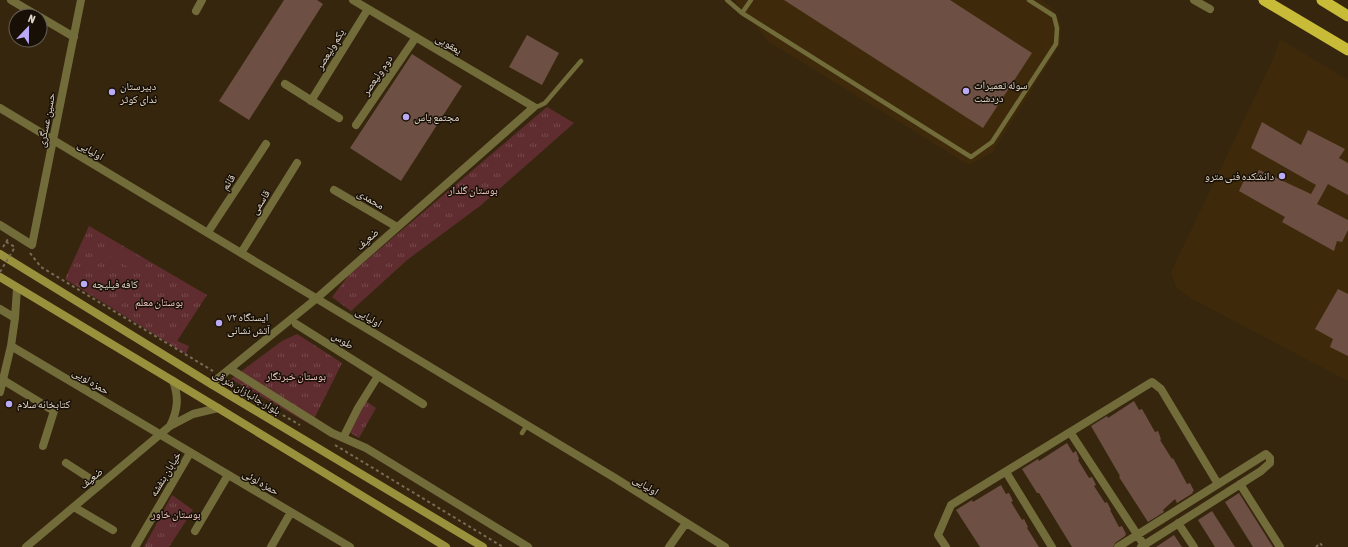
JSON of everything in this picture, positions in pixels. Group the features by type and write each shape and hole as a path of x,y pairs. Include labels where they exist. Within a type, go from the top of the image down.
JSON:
{"highway":[{"path":"1264,0 1348,50"},
{"path":"1322,0 1348,16"}],"main road":[{"name":"بلوار جانبازان شرقی","path":"0,254 211,384 483,547"},
{"path":"0,277 446,547"}],"street":[{"path":"11,0 25,8"},
{"name":"حسین عسگری","path":"0,225 32,245 81,0"},
{"path":"196,12 202,0"},
{"name":"یعقوبی","path":"352,0 534,107"},
{"path":"1194,0 1210,9"},
{"name":"یکم ولیعصر","path":"312,101 368,9"},
{"path":"48,21 74,37"},
{"name":"دوم ولیعصر","path":"356,125 416,37"},
{"path":"285,84 338,118"},
{"name":"ضعیف","path":"211,384 317,298 534,107"},
{"name":"اولیایی","path":"0,108 527,425 725,547"},
{"name":"قائم","path":"208,232 266,144"},
{"name":"قاسمی","path":"241,253 297,163"},
{"name":"محمدی","path":"334,190 397,227"},
{"path":"0,392 15,318 17,288"},
{"path":"0,309 15,318"},
{"name":"طوس","path":"296,324 422,404"},
{"name":"حمزه لویی","path":"10,346 160,435"},
{"path":"230,369 281,402 332,432 366,448 472,510 528,547"},
{"path":"343,438 358,408 378,376"},
{"path":"3,380 54,411 43,446"},
{"path":"170,426 178,404 177,392 173,381"},
{"path":"946,547 938,535 951,505 1152,382 1161,389 1218,484"},
{"path":"170,426 193,414 218,408"},
{"name":"ضعیف","path":"32,546 74,507 170,426"},
{"path":"1070,432 1137,535 1142,546 1265,467 1270,463 1270,458 1266,454 1218,484 1137,535 1118,547"},
{"name":"حمزه لوئی","path":"160,435 347,546"},
{"name":"خیابان بنفشه","path":"134,547 190,453"},
{"path":"66,463 100,485"},
{"path":"1006,472 1052,547"},
{"path":"195,531 228,475"},
{"path":"1240,484 1280,547"},
{"path":"74,507 113,530"},
{"path":"271,547 291,512"},
{"path":"669,547 686,523"},
{"path":"1178,523 1194,547"}],"lane":[{"path":"727,0 742,12 972,156 992,142 1056,44 1057,28 1054,16 1029,0"},
{"path":"742,12 751,0"},
{"path":"534,107 545,103 581,61"},
{"path":"522,433 527,425"}],"path":[{"path":"0,272 15,247 6,242"},
{"path":"1316,547 1320,543 1323,547"}],"shaded area":[{"path":"734,0 1041,0 1052,8 1061,25 1060,45 992,153 969,165 769,42"},
{"name":"دانشکده فنی مترو","path":"1280,39 1348,80 1348,381 1192,299 1176,287 1171,272 1274,57"}],"green space":[{"name":"بوستان گلدار","path":"547,107 574,123 480,206 407,260 351,311 332,297 349,275"},
{"name":"بوستان معلم","path":"89,226 207,295 177,341 189,346 186,354 65,279"},
{"path":"112,241 147,262 140,274 105,253"},
{"name":"بوستان خبرنگار","path":"297,334 342,363 311,425 231,379 282,341"},
{"path":"366,401 376,408 359,438 349,432"},
{"name":"بوستان خاور","path":"172,495 193,510 169,547 144,547"}],"building":[{"path":"284,0 317,0 323,4 249,120 219,101"},
{"name":"سوله تعمیرات دردشت","path":"784,0 950,0 1032,53 983,128"},
{"path":"527,35 559,53 542,85 509,67"},
{"name":"مجتمع یاس","path":"412,54 462,86 401,181 350,148"},
{"path":"1262,122 1301,145 1308,130 1345,149 1339,158 1348,163 1348,195 1328,184 1317,204 1348,220 1348,230 1342,242 1337,241 1334,251 1282,222 1285,217 1239,191 1246,176 1254,179 1259,170 1311,194 1316,185 1251,148"},
{"path":"1338,289 1348,294 1348,356 1330,347 1333,339 1315,329"},
{"path":"1134,401 1139,410 1142,409 1155,432 1158,431 1160,440 1172,459 1173,458 1187,484 1190,483 1194,491 1177,503 1175,499 1163,510 1164,512 1148,522 1119,477 1120,476 1091,426 1107,416 1108,418"},
{"path":"1067,443 1073,453 1076,451 1078,460 1089,478 1092,477 1096,485 1094,486 1105,503 1107,502 1119,527 1122,526 1126,534 1115,543 1113,547 1072,547 1039,493 1037,493 1022,469 1038,459 1039,461"},
{"path":"1001,485 1006,494 1009,493 1013,501 1011,502 1022,520 1024,519 1028,527 1027,528 1039,547 980,547 956,510 972,500 973,502"},
{"path":"1239,493 1273,547 1253,547 1225,502"},
{"path":"1212,511 1235,547 1215,547 1198,520"},
{"path":"1174,535 1182,547 1156,547"}],"place":[{"name":"سوله تعمیرات دردشت","path":"966,91"},
{"name":"دبیرستان ندای کوثر","path":"112,92"},
{"name":"مجتمع یاس","path":"406,117"},
{"name":"دانشکده فنی مترو","path":"1282,176"},
{"name":"کافه فیلیچه","path":"84,284"},
{"name":"ایستگاه ۷۲ آتش نشانی","path":"219,323"},
{"name":"کتابخانه سلام","path":"9,404"}]}
